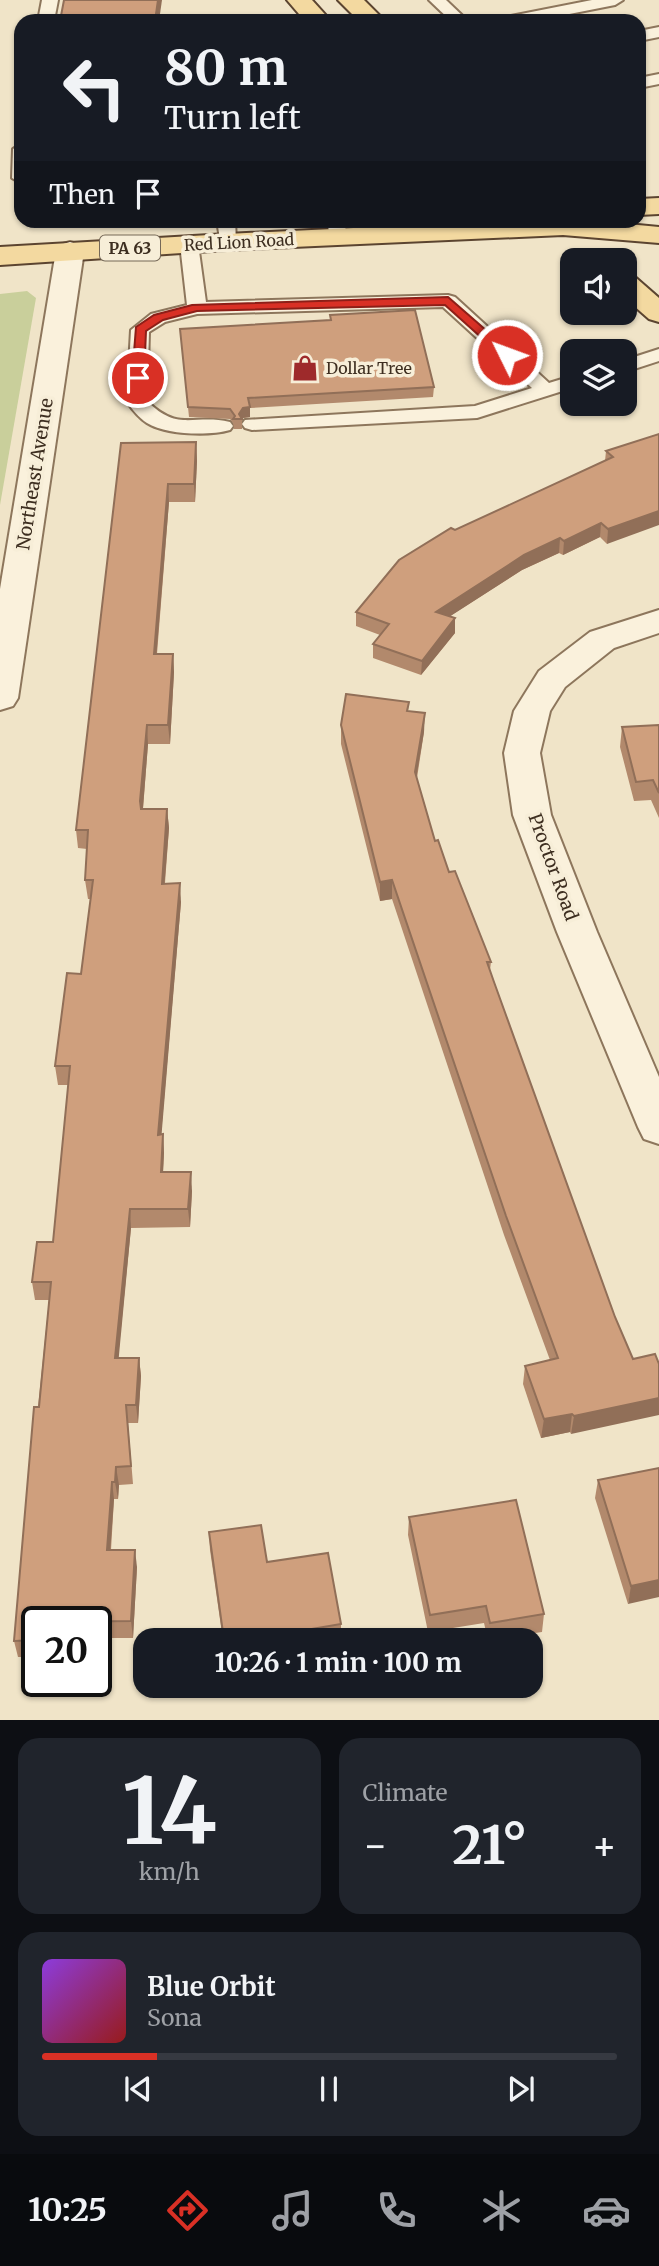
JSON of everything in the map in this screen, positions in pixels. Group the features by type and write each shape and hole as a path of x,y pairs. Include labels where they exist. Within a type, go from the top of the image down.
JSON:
{"main road":[{"path":"299,0 313,14"},
{"path":"350,0 365,14"},
{"name":"Red Lion Road","path":"0,256 189,244 226,231 369,228"},
{"path":"571,228 587,248"},
{"name":"Red Lion Road","path":"609,228 659,235"},
{"path":"637,294 659,313"}],"street":[{"name":"Northeast Avenue","path":"0,698 70,251"},
{"name":"Proctor Road","path":"659,621 602,640 552,679 532,711 522,753 532,815 577,932 659,1127"}],"lane":[{"path":"436,0 452,14"},
{"path":"545,14 615,0"},
{"path":"189,244 197,308"},
{"path":"223,426 181,427 154,419 137,402 140,330 159,318 197,308 448,301 546,391"},
{"path":"637,362 659,355"},
{"path":"252,424 477,412 560,386"}],"green space":[{"path":"27,291 36,298 0,505 0,294"}],"building":[{"path":"64,0 158,0 156,14 61,14"},
{"name":"Dollar Tree","path":"415,310 434,387 248,398 250,407 243,408 239,414 242,419 233,419 235,416 230,409 188,407 180,329 331,320 330,315"},
{"path":"659,434 659,511 608,529 601,523 564,541 560,538 524,555 436,612 455,618 422,661 373,644 389,624 356,612 399,560 451,528 455,530 613,457 606,451"},
{"path":"196,442 194,484 168,484 154,654 173,654 168,725 147,725 140,801 141,809 167,809 162,884 180,883 158,1135 163,1134 161,1172 191,1172 188,1209 130,1209 115,1358 139,1358 136,1405 126,1405 131,1466 116,1467 115,1482 112,1482 107,1550 135,1550 131,1621 112,1621 112,1606 21,1606 21,1641 14,1641 34,1407 39,1407 51,1282 32,1282 37,1242 53,1242 70,1066 55,1066 67,973 81,974 93,880 85,880 88,830 76,830 121,443"},
{"path":"346,694 409,702 407,711 425,713 415,772 435,841 438,840 449,872 455,871 491,962 487,962 615,1317 633,1359 655,1354 659,1364 659,1398 574,1416 572,1414 544,1419 525,1366 558,1358 506,1216 392,880 380,882 341,725"},
{"path":"659,725 659,793 653,780 636,782 622,727"},
{"path":"659,1468 659,1580 631,1586 598,1480"},
{"path":"516,1500 544,1614 490,1623 486,1606 430,1615 409,1517"},
{"path":"261,1525 267,1562 328,1553 341,1624 317,1628 222,1628 209,1532"}],"place":[{"name":"Dollar Tree","path":"305,368"}],"route":[{"path":"138,378 140,330 159,318 197,308 448,301 507,355"}]}
